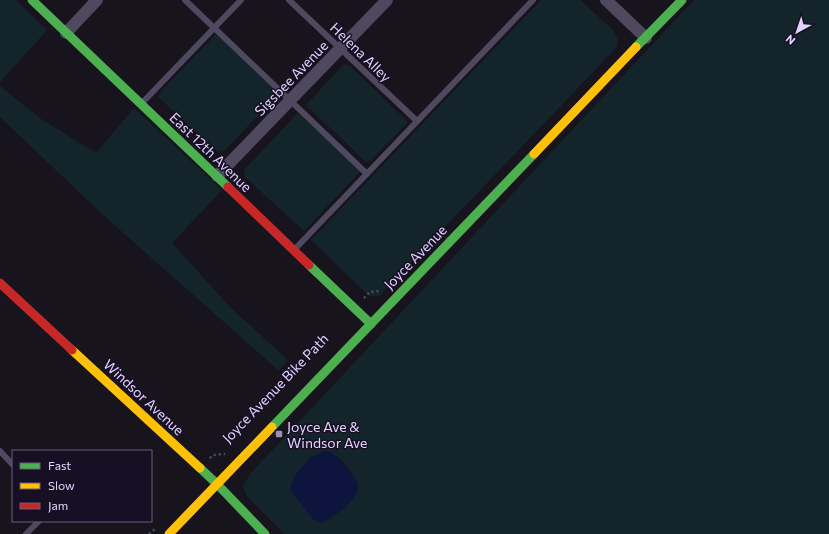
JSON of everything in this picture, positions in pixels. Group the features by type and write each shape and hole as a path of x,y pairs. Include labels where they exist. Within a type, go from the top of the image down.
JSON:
{"street":[{"name":"East 12th Avenue","path":"32,0 371,324"},
{"path":"66,32 97,0"},
{"name":"Sigsbee Avenue","path":"217,176 386,0"},
{"path":"606,0 646,38"},
{"name":"Joyce Avenue","path":"169,534 682,0"},
{"name":"Windsor Avenue","path":"2,288 199,467 265,534"}],"lane":[{"path":"186,0 367,174"},
{"path":"141,104 241,0"},
{"name":"Helena Alley","path":"289,0 417,122"},
{"path":"294,250 533,0"},
{"path":"0,451 12,464"},
{"path":"26,534 38,522"}],"path":[{"path":"354,308 370,292 384,291"},
{"name":"Joyce Avenue Bike Path","path":"199,467 213,455 225,454"},
{"path":"149,534 155,528"}],"shaded area":[{"path":"0,0 16,0 47,30 0,82"},
{"path":"541,0 580,0 612,29 618,39 617,47 379,296 369,296 311,240"},
{"path":"694,0 829,0 829,534 284,534 246,495 243,485 251,473","holes":["325,451 331,453 346,465 358,488 345,507 320,523 310,458"]},
{"path":"216,34 279,94 223,152 217,151 158,97 163,89"},
{"path":"344,64 350,66 408,122 370,161 366,162 306,105"},
{"path":"0,86 41,119 96,153 134,108 222,190 172,243 230,307 288,360 279,371 102,214 0,117"},
{"path":"298,113 361,171 304,231 245,177 244,170"},
{"path":"325,451 336,456 355,479 358,488 357,493 349,504 320,523 313,519 292,492 290,487 296,474 310,458"}],"traffic: fast":[{"path":"32,0 228,187"},
{"path":"636,47 682,0"},
{"path":"272,427 534,154"},
{"path":"309,265 371,324"},
{"path":"200,468 265,534"}],"traffic: slow":[{"path":"534,154 636,47"},
{"path":"72,350 200,468"},
{"path":"169,534 272,427"}],"traffic: jam":[{"path":"228,187 309,265"},
{"path":"0,283 72,350"}],"place":[{"name":"Joyce Ave & Windsor Ave","path":"279,434"}]}
